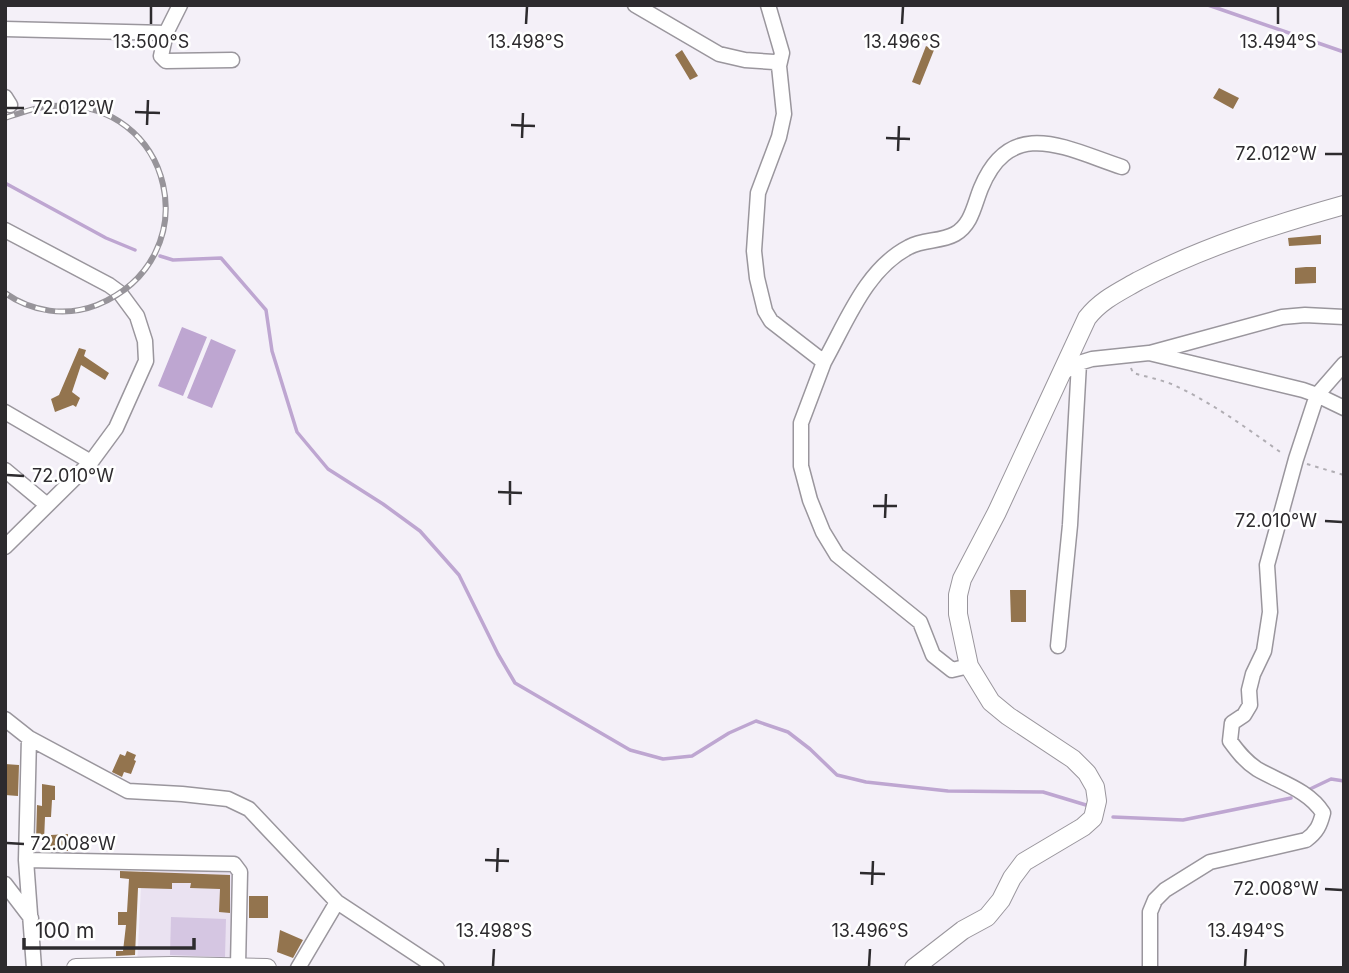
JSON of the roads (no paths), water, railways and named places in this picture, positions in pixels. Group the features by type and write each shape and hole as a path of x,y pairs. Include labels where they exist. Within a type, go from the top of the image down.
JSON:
{"main road":[{"path":"914,968 963,930 987,917 1001,900 1024,862 1083,827 1093,818 1097,801 1095,787 1087,773 1073,759 991,702 970,666 958,614 962,579 1072,367 1087,318 1117,291 1158,271 1263,227 1344,205"},
{"path":"81,967 253,967"}],"street":[{"path":"180,5 166,33 161,56 166,61 232,60"},
{"path":"635,5 719,54 745,60 774,62 779,66"},
{"path":"768,5 782,53 779,66 784,114 779,137 758,193 754,251 757,278 765,311 771,321 824,362"},
{"path":"5,29 166,33"},
{"path":"970,666 952,670 933,655 920,622 837,555 823,532 810,500 801,466 801,423 824,362 866,285 891,257 912,245 955,234 968,223 981,186 1002,155 1020,144 1038,143 1055,145 1122,167"},
{"path":"5,230 120,293 137,316 145,341 146,361 116,428 92,462 5,547"},
{"path":"1058,646 1070,525 1072,367 1123,355 1149,353 1282,317 1344,317"},
{"path":"1149,353 1317,395 1344,408"},
{"path":"1150,968 1150,912 1155,900 1165,890 1210,862 1307,840 1320,825 1323,813 1319,806 1290,785 1240,756 1230,741 1232,723 1244,715 1250,705 1249,690 1253,674 1264,651 1270,612 1267,565 1296,459 1317,395 1344,364"},
{"path":"5,412 92,462"},
{"path":"5,470 47,505"},
{"path":"5,719 29,738 128,791 228,799 249,809 337,902 428,965"},
{"path":"29,738 26,860 34,968"},
{"path":"26,860 234,864 240,872 253,967"},
{"path":"5,884 31,918"},
{"path":"299,968 337,902"}],"waterway":[{"path":"1208,5 1344,52"},
{"path":"5,183 106,238 135,250"},
{"path":"160,256 173,260 221,258 266,310 272,351 297,432 328,469 420,531 459,575 515,683 630,750 663,759 692,756 729,733 756,721 788,732 837,775 866,782 948,791 1043,792 1086,805"},
{"path":"1308,790 1331,779 1344,781"},
{"path":"1113,817 1183,820 1291,798"}],"railway":[{"path":"5,118 52,106 94,110 127,127 150,153 163,184 165,219 155,253 133,283 97,305 73,311 50,311 26,305 5,293"}]}
